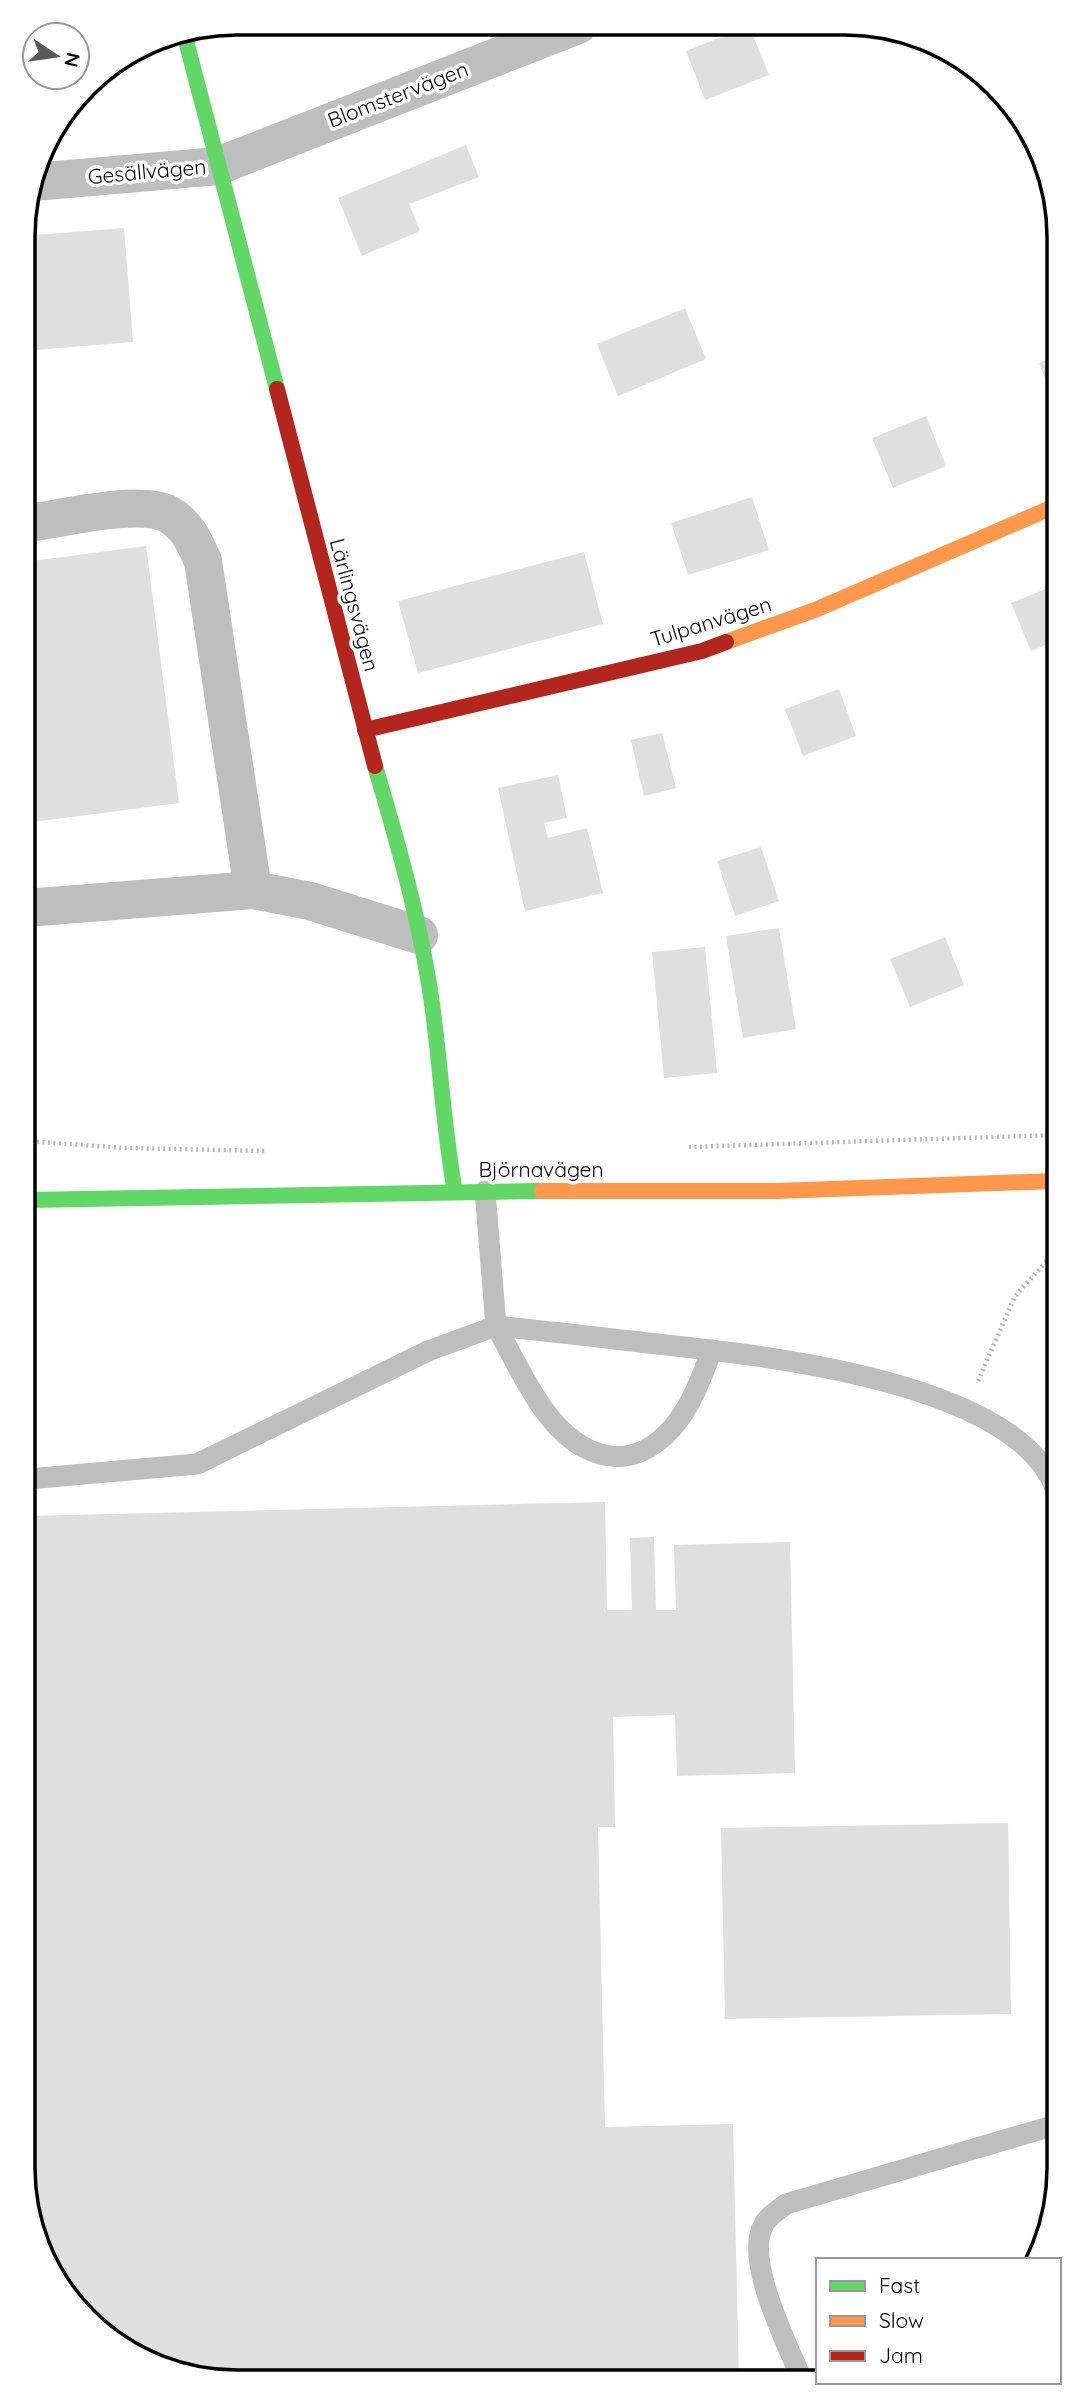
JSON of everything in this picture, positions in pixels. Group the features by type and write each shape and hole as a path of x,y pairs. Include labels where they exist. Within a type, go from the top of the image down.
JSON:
{"street":[{"name":"Blomstervägen","path":"218,166 552,35"},
{"name":"Lärlingsvägen","path":"186,42 365,730 408,880 433,1009 448,1153 455,1192"},
{"name":"Gesällvägen","path":"43,181 218,166"},
{"path":"35,522 122,509 148,508 168,514 190,535 203,561 253,890"},
{"name":"Tulpanvägen","path":"365,730 702,650 815,611 1047,510"},
{"path":"35,907 253,890 310,901 419,935"},
{"name":"Björnavägen","path":"35,1200 485,1191 776,1191 1047,1181"}],"lane":[{"path":"485,1191 496,1326 544,1409 565,1434 589,1452 614,1458 635,1455 655,1444 674,1426 697,1387 712,1350"},
{"path":"35,1478 197,1464 428,1351 496,1326 769,1357 853,1374 916,1391 971,1413 1002,1429 1035,1454 1047,1475"},
{"path":"798,2370 759,2267 757,2243 763,2225 775,2212 786,2204 1047,2128"}],"path":[{"path":"971,1413 978,1378 1015,1296 1047,1261"}],"building":[{"path":"726,35 753,35 769,75 705,100 686,51"},
{"path":"466,145 479,177 409,204 420,231 362,256 338,198"},
{"path":"124,228 133,342 35,350 35,235"},
{"path":"685,308 706,359 618,396 597,344"},
{"path":"1047,359 1047,383 1039,363"},
{"path":"926,416 946,466 893,488 872,438"},
{"path":"752,497 769,550 688,575 671,523"},
{"path":"146,546 179,803 35,822 35,561"},
{"path":"584,552 603,624 418,673 398,601"},
{"path":"1047,588 1047,644 1031,651 1011,603"},
{"path":"839,689 856,736 803,756 785,709"},
{"path":"662,733 676,788 644,796 631,740"},
{"path":"558,775 567,818 544,823 548,838 587,828 603,893 525,911 498,788"},
{"path":"761,847 779,901 735,916 717,861"},
{"path":"779,928 796,1029 743,1038 726,936"},
{"path":"945,937 964,985 910,1007 890,959"},
{"path":"705,947 717,1073 664,1078 652,952"},
{"path":"605,1502 607,1610 632,1610 630,1538 654,1537 656,1610 676,1610 674,1545 790,1542 795,1773 677,1776 675,1715 613,1717 615,1827 598,1827 605,2127 733,2124 739,2370 224,2370 172,2359 136,2343 94,2311 77,2291 50,2245 42,2220 35,2168 35,1516"},
{"path":"1008,1823 1011,2014 725,2019 721,1828"}],"traffic: fast":[{"path":"186,42 277,389"},
{"path":"375,766 423,949 455,1192"},
{"path":"35,1200 542,1191"}],"traffic: slow":[{"path":"726,642 815,610 1047,510"},
{"path":"542,1191 776,1191 1047,1181"}],"traffic: jam":[{"path":"277,389 375,766"},
{"path":"365,730 702,651 726,642"}]}
